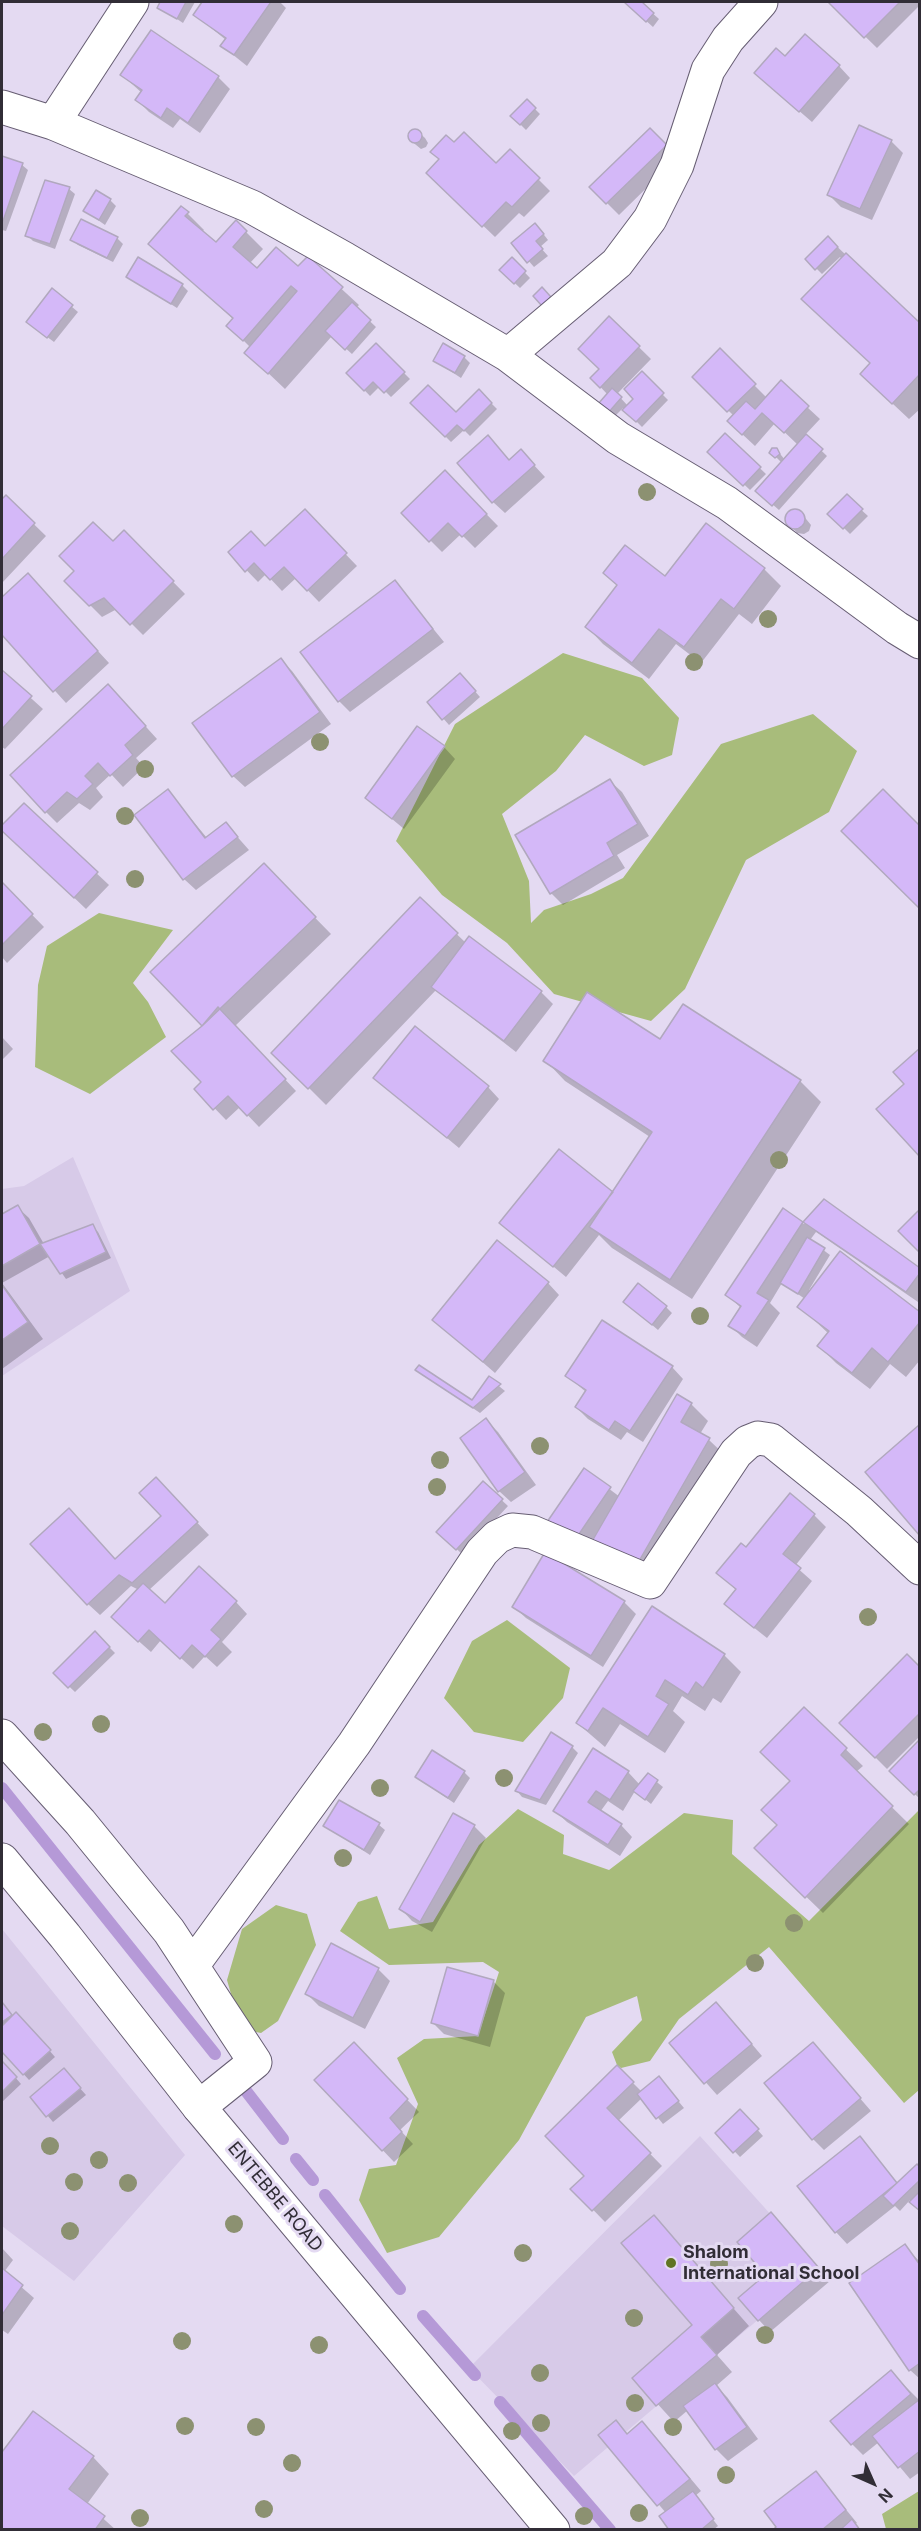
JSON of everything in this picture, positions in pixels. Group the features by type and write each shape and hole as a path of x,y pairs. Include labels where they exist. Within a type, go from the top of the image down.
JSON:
{"street":[{"path":"53,123 132,2"},
{"path":"508,355 617,263 650,219 677,165 708,70 728,39 761,2"},
{"path":"2,106 53,123 252,207 345,259 508,355 618,438 727,503 897,628 920,642"},
{"path":"192,1966 354,1744 482,1552 497,1537 512,1530 532,1532 650,1582 736,1453 748,1442 758,1438 771,1440 780,1447 859,1511 920,1568"},
{"path":"2,1736 80,1822 169,1931 255,2062 199,2107"},
{"name":"ENTEBBE ROAD","path":"2,1860 65,1936 199,2107 553,2529"}],"shaded area":[{"path":"73,1157 130,1291 2,1376 2,1189 24,1186"},
{"path":"2,1929 185,2155 74,2281 2,2226"},
{"path":"700,2136 819,2268 574,2476 469,2368"}],"green space":[{"path":"563,653 642,678 679,718 672,755 644,766 585,735 556,771 502,814 529,881 531,923 544,910 591,894 623,878 721,744 813,714 857,751 829,812 746,860 685,989 651,1021 554,994 507,943 442,895 396,841 455,724"},
{"path":"99,913 173,930 133,983 148,1002 166,1037 90,1094 35,1067 38,985 47,946"},
{"path":"507,1620 570,1668 563,1698 523,1742 474,1732 444,1698 472,1641"},
{"path":"518,1809 564,1835 563,1854 609,1870 684,1813 733,1820 732,1854 809,1921 919,1810 919,2090 904,2103 769,1947 679,2019 650,2061 621,2068 617,2065 612,2052 642,2020 637,1996 586,2017 519,2140 439,2237 387,2253 359,2200 369,2169 396,2165 418,2104 397,2058 424,2039 478,2036 499,1972 483,1962 389,1965 340,1931 358,1902 377,1896 389,1929 433,1922 479,1845"},
{"path":"276,1905 307,1914 316,1945 278,2021 261,2033 241,2029 227,1980 242,1929"},
{"path":"919,2491 919,2529 886,2529 882,2514"}],"building":[{"path":"160,2 186,2 177,19 157,8"},
{"path":"202,2 271,2 234,55 220,46 226,38 193,15"},
{"path":"624,2 642,2 654,13 646,22"},
{"path":"828,2 900,2 864,38"},
{"path":"151,30 219,76 188,123 167,108 161,118 135,100 142,90 120,75"},
{"path":"805,34 840,65 799,112 754,73 776,48 785,56"},
{"path":"527,99 536,108 520,125 510,116"},
{"path":"859,125 892,140 860,209 827,195"},
{"path":"650,128 667,145 606,204 589,187"},
{"path":"412,129 418,129 422,136 418,143 412,143 408,139 408,133"},
{"path":"464,132 496,163 510,149 540,178 512,207 506,202 482,227 426,173 439,159 430,152 446,135 454,142"},
{"path":"2,156 23,163 2,224"},
{"path":"45,180 70,187 50,244 25,236"},
{"path":"96,190 111,199 99,220 83,211"},
{"path":"181,206 189,212 185,216 216,242 236,220 247,231 233,247 257,268 276,247 298,266 308,256 343,287 268,374 244,353 297,291 291,286 243,341 226,326 233,318 148,244"},
{"path":"81,219 118,237 107,258 70,240"},
{"path":"535,223 544,234 536,241 543,249 527,263 511,243"},
{"path":"828,236 838,247 815,270 805,259"},
{"path":"846,253 920,323 920,374 892,404 860,374 870,363 801,299"},
{"path":"138,257 183,284 171,304 126,277"},
{"path":"512,257 526,271 514,284 499,270"},
{"path":"542,287 551,297 542,306 533,296"},
{"path":"52,288 73,305 47,338 26,322"},
{"path":"352,302 371,320 345,350 325,331"},
{"path":"609,316 640,346 600,388 590,378 599,369 578,349"},
{"path":"376,343 405,372 384,393 373,382 364,391 346,373"},
{"path":"443,343 465,356 455,373 433,361"},
{"path":"720,348 756,384 727,412 692,377"},
{"path":"642,371 664,393 636,422 622,410 633,399 624,389"},
{"path":"781,380 809,406 784,433 762,413 742,435 727,421 746,401 755,409"},
{"path":"428,385 456,412 479,389 492,403 464,431 457,425 445,437 410,403"},
{"path":"612,388 622,397 608,413 598,404"},
{"path":"725,433 761,467 743,486 707,452"},
{"path":"806,434 823,449 772,506 755,491"},
{"path":"488,435 509,460 521,449 535,465 492,503 457,463"},
{"path":"772,448 777,448 780,454 775,458 769,453"},
{"path":"445,470 487,514 462,537 448,523 429,542 401,513"},
{"path":"847,494 863,509 843,529 827,514"},
{"path":"6,495 35,523 2,559 2,499"},
{"path":"305,509 347,553 307,591 284,567 270,580 254,563 245,572 228,552 251,531 265,546"},
{"path":"795,509 802,512 805,519 802,526 795,529 788,526 785,519 788,512"},
{"path":"93,522 113,541 124,530 174,581 130,625 104,598 89,606 64,581 74,571 59,556"},
{"path":"706,523 765,568 734,609 721,599 684,647 659,629 632,663 585,627 617,585 603,573 625,545 665,576"},
{"path":"28,573 98,651 53,692 2,635 2,597"},
{"path":"395,580 433,629 338,702 300,652"},
{"path":"281,658 320,712 232,777 192,723"},
{"path":"2,670 32,696 2,729"},
{"path":"460,673 476,691 442,720 427,702"},
{"path":"108,684 146,726 125,745 133,755 110,776 98,763 85,776 93,784 77,799 67,792 45,813 10,775"},
{"path":"417,726 445,746 392,819 365,798"},
{"path":"610,779 638,824 607,843 614,856 550,894 515,835"},
{"path":"168,789 205,838 226,822 238,837 183,880 134,815"},
{"path":"883,789 920,826 920,909 841,831"},
{"path":"24,803 98,872 74,898 2,831 2,825"},
{"path":"264,863 316,917 202,1026 150,972"},
{"path":"2,882 33,914 2,945"},
{"path":"420,897 458,933 308,1089 271,1053"},
{"path":"469,936 542,991 504,1041 431,987"},
{"path":"587,992 660,1039 683,1004 801,1080 670,1280 589,1227 652,1132 543,1061"},
{"path":"218,1007 286,1079 247,1116 228,1096 213,1110 194,1089 201,1082 171,1051 202,1026"},
{"path":"415,1026 489,1086 447,1138 373,1078"},
{"path":"920,1048 920,1157 876,1109 904,1084 893,1072"},
{"path":"559,1149 613,1192 553,1267 499,1223"},
{"path":"824,1199 920,1268 920,1273 906,1292 803,1222"},
{"path":"18,1205 40,1244 2,1266 2,1214"},
{"path":"783,1208 803,1222 757,1293 769,1300 745,1336 728,1326 741,1306 725,1295"},
{"path":"920,1209 920,1253 898,1231"},
{"path":"93,1224 106,1252 60,1274 40,1244"},
{"path":"807,1237 825,1248 798,1294 780,1283"},
{"path":"497,1240 549,1282 483,1362 432,1320"},
{"path":"840,1251 920,1312 920,1322 888,1362 872,1348 852,1373 817,1346 829,1331 797,1307"},
{"path":"638,1283 667,1306 652,1325 623,1302"},
{"path":"2,1285 28,1322 2,1340"},
{"path":"602,1320 673,1366 630,1431 615,1421 609,1430 575,1407 586,1390 565,1376"},
{"path":"419,1365 472,1400 489,1376 501,1384 473,1408 415,1370"},
{"path":"677,1394 692,1403 681,1422 710,1438 635,1568 591,1543"},
{"path":"486,1418 525,1472 498,1492 460,1438"},
{"path":"920,1426 920,1536 865,1472"},
{"path":"584,1468 611,1487 575,1540 547,1522"},
{"path":"156,1477 198,1522 132,1583 119,1575 87,1605 30,1544 69,1508 115,1559 161,1516 139,1493"},
{"path":"483,1481 503,1499 456,1550 436,1532"},
{"path":"790,1493 815,1514 783,1554 801,1568 754,1628 724,1604 736,1589 716,1573 741,1543 746,1547"},
{"path":"545,1552 625,1601 591,1656 512,1607"},
{"path":"199,1566 237,1601 211,1630 221,1639 205,1657 192,1645 180,1659 149,1630 138,1642 111,1617 143,1583 165,1603"},
{"path":"652,1606 725,1654 703,1688 696,1682 688,1695 665,1680 656,1696 669,1704 648,1737 603,1708 588,1731 576,1723"},
{"path":"95,1631 110,1647 68,1688 53,1673"},
{"path":"907,1654 920,1667 920,1713 875,1758 839,1723"},
{"path":"804,1707 847,1748 841,1755 893,1806 805,1898 754,1848 777,1825 761,1810 790,1781 760,1752"},
{"path":"551,1732 573,1746 540,1800 515,1791"},
{"path":"920,1739 920,1789 914,1795 889,1771"},
{"path":"593,1748 629,1771 610,1800 596,1791 588,1802 622,1824 608,1845 553,1811"},
{"path":"432,1750 465,1771 448,1798 415,1777"},
{"path":"648,1773 658,1780 645,1800 633,1791"},
{"path":"339,1800 380,1823 364,1850 323,1826"},
{"path":"453,1813 475,1825 420,1922 399,1909"},
{"path":"331,1943 379,1968 353,2018 305,1994"},
{"path":"447,1967 494,1980 478,2036 431,2023"},
{"path":"2,2002 12,2015 2,2022"},
{"path":"716,2002 752,2044 704,2084 669,2043"},
{"path":"16,2012 51,2050 23,2075 2,2052 2,2026"},
{"path":"354,2042 408,2099 390,2118 402,2132 382,2151 314,2080"},
{"path":"813,2042 861,2098 812,2140 764,2083"},
{"path":"2,2061 17,2077 2,2092"},
{"path":"617,2065 634,2082 607,2108 651,2153 592,2211 570,2189 584,2176 545,2136"},
{"path":"64,2068 81,2088 46,2117 30,2097"},
{"path":"659,2076 679,2101 656,2119 637,2094"},
{"path":"740,2109 759,2129 733,2153 715,2133"},
{"path":"860,2136 897,2183 835,2233 797,2186"},
{"path":"917,2164 920,2167 920,2180 893,2206 883,2196"},
{"path":"920,2191 920,2211 909,2202"},
{"path":"771,2212 819,2268 758,2321 738,2298 765,2275 737,2242"},
{"path":"654,2215 734,2308 701,2337 717,2355 656,2406 632,2378 692,2325 621,2243"},
{"path":"905,2244 920,2265 920,2363 909,2371 849,2283"},
{"path":"2,2268 23,2285 2,2315"},
{"path":"891,2370 911,2394 851,2445 830,2421"},
{"path":"715,2383 747,2427 715,2450 683,2406"},
{"path":"920,2399 920,2451 898,2468 872,2436"},
{"path":"33,2411 94,2456 69,2489 105,2516 95,2530 2,2530 2,2452"},
{"path":"616,2420 627,2434 642,2421 690,2479 657,2506 598,2435"},
{"path":"816,2471 846,2510 822,2530 773,2530 776,2527 764,2511"},
{"path":"693,2491 714,2519 701,2530 669,2530 659,2516"},
{"path":"852,2519 860,2530 840,2530"}],"waterway":[{"path":"2,1788 215,2054"},
{"path":"246,2091 283,2139"},
{"path":"296,2159 313,2180"},
{"path":"325,2195 400,2289"},
{"path":"423,2316 475,2375"},
{"path":"500,2402 610,2530"}],"place":[{"name":"Shalom International School","path":"671,2263"}]}
